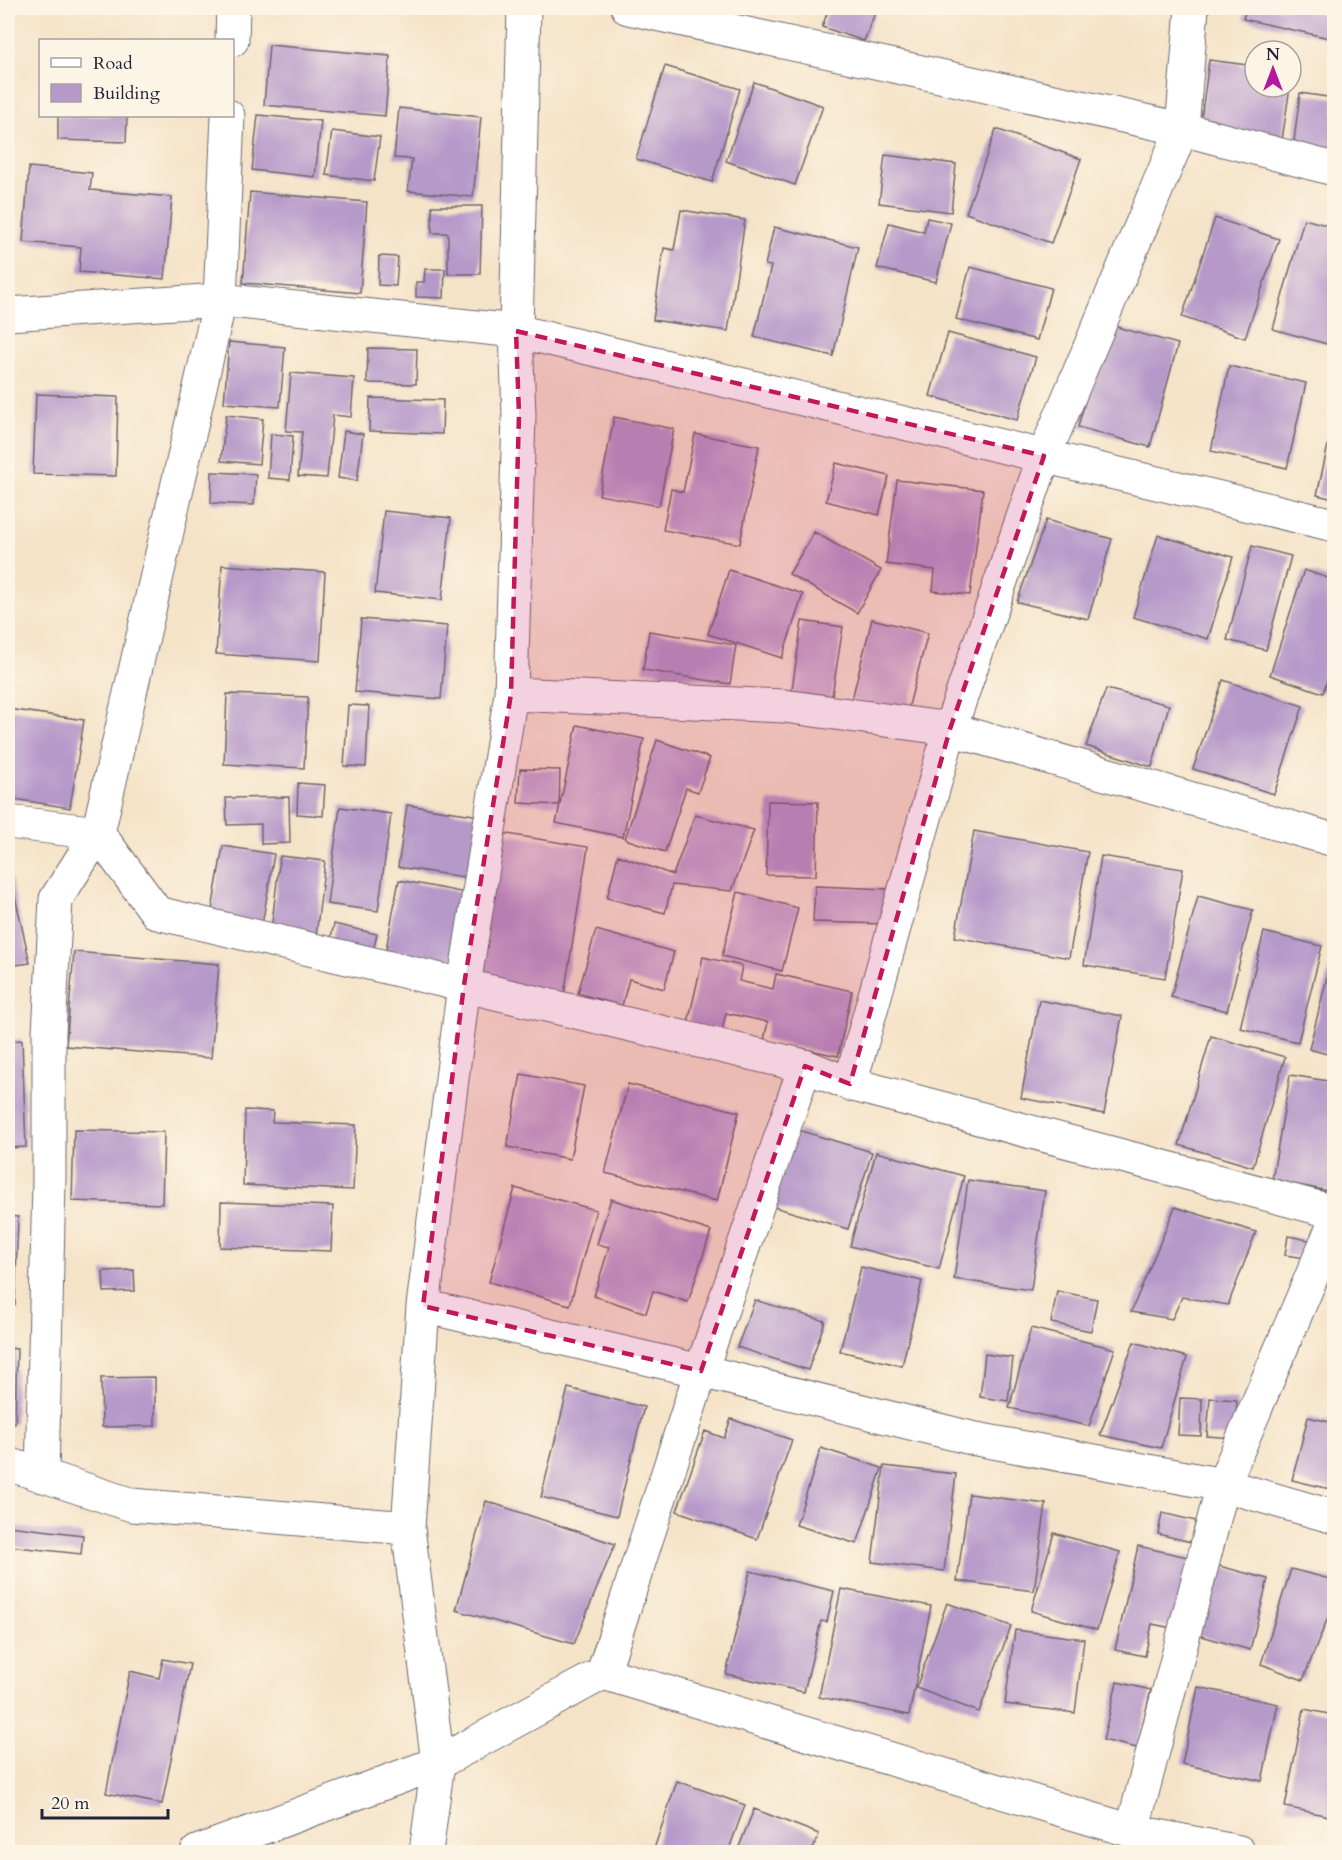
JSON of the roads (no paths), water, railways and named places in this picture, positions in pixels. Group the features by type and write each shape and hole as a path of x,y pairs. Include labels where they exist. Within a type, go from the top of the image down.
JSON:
{"street":[{"path":"232,39 233,8"},
{"path":"426,1852 438,1763 408,1528 423,1306 464,985 511,694 519,415 516,331 524,8"},
{"path":"628,8 1182,129 1335,169"},
{"path":"850,1084 950,729 1044,456 1182,129 1192,8"},
{"path":"42,1476 49,1180 49,1033 56,899 98,832 219,300 228,117"},
{"path":"8,314 219,300 516,331 1335,525"},
{"path":"511,694 783,706 950,729 1335,840"},
{"path":"8,822 98,832 157,913 805,1066 850,1084 1335,1212"},
{"path":"197,1852 438,1763 603,1673 701,1371 805,1066"},
{"path":"1132,1831 1223,1485 1335,1224"},
{"path":"423,1306 701,1371 971,1438 1223,1485 1335,1517"},
{"path":"8,1464 132,1505 408,1528"},
{"path":"603,1673 1132,1831 1239,1852"}]}
